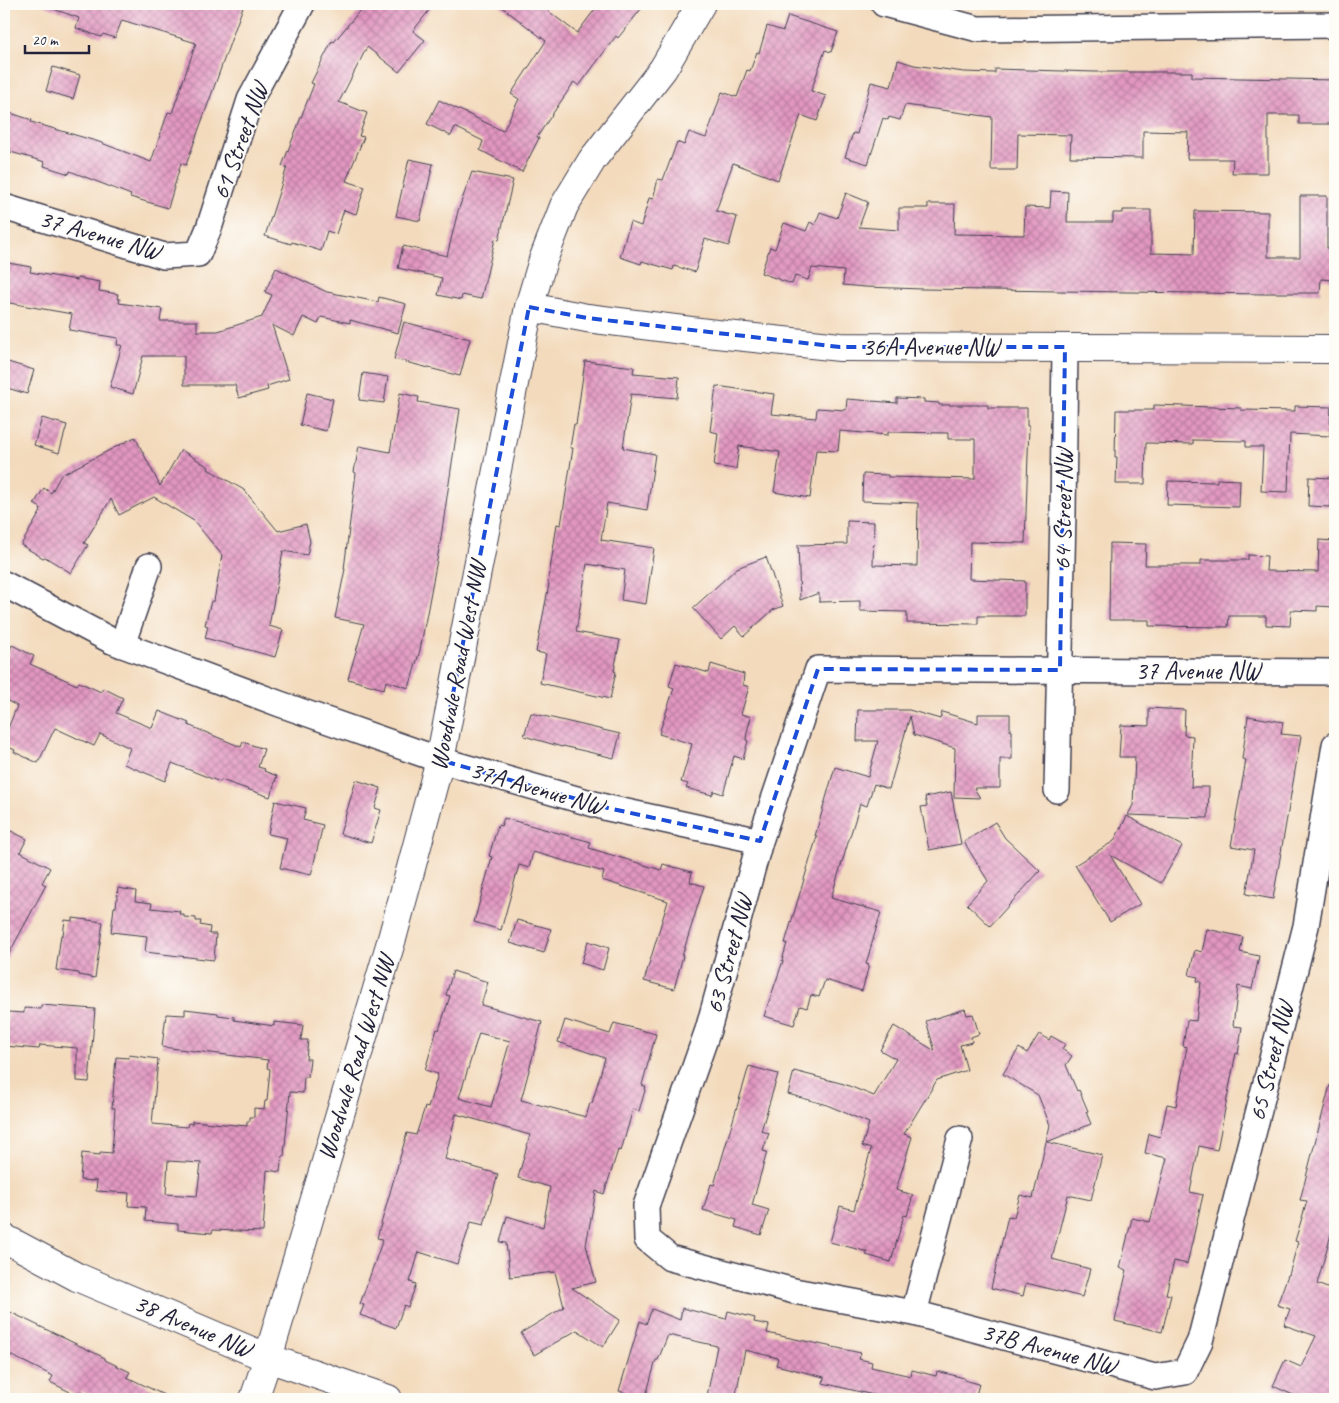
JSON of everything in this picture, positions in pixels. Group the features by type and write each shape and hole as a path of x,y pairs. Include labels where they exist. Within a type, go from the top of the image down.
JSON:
{"street":[{"name":"61 Street NW","path":"198,254 209,228 250,100 302,4"},
{"name":"Woodvale Road West NW","path":"254,1399 268,1358 393,935 440,760 529,307 543,260 564,206 592,160 663,69 701,4"},
{"path":"884,4 978,28 1335,25"},
{"name":"37 Avenue NW","path":"4,207 164,256 198,254"},
{"name":"36A Avenue NW","path":"529,307 587,318 840,347 1335,349"},
{"name":"64 Street NW","path":"1060,670 1065,347"},
{"path":"122,645 149,566"},
{"name":"37A Avenue NW","path":"4,584 112,641 280,704 440,760 608,808 760,841"},
{"name":"37 Avenue NW","path":"818,668 1335,672"},
{"name":"63 Street NW","path":"647,1239 646,1206 708,1030 760,841 818,668"},
{"path":"1057,790 1060,670"},
{"name":"65 Street NW","path":"1185,1372 1200,1341 1306,926 1335,745"},
{"path":"914,1313 960,1139"},
{"name":"38 Avenue NW","path":"4,1238 77,1277 268,1358 388,1399"},
{"name":"37B Avenue NW","path":"647,1239 670,1258 794,1291 914,1313 1155,1377 1185,1372"}],"highlighted area":[{"path":"529,307 587,318 840,347 1065,347 1060,670 818,669 760,841 608,808 440,760"}],"building":[{"path":"45,4 244,4 186,165 181,163 168,208 130,197 131,195 70,171 69,174 44,166 45,162 4,150 4,111 32,120 31,122 99,142 151,162 168,112 172,113 196,43 122,20 115,38 103,34 101,37 76,28 79,18 45,6"},
{"path":"365,4 434,4 413,31 425,40 399,72 367,47 339,102 367,113 359,136 364,137 346,181 365,187 356,214 344,210 336,234 327,231 321,251 265,236 287,167 282,166 314,84 311,83 332,41 334,42"},
{"path":"498,4 539,4 577,33 599,4 645,4 618,38 616,36 579,86 574,82 537,137 539,138 522,172 480,150 483,141 455,127 451,136 427,124 439,100 503,131 519,99 511,94 546,41"},
{"path":"788,16 838,32 831,52 825,50 811,91 826,96 817,121 801,115 778,180 733,163 716,211 737,217 729,246 705,239 695,272 674,266 673,270 642,261 641,264 620,257 630,222 641,226 649,198 653,199 658,179 663,180 677,142 684,145 689,132 706,138 722,92 737,97 747,70 750,71 757,52 759,53 767,26 783,31"},
{"path":"898,60 914,65 964,72 995,73 995,69 1192,72 1192,77 1335,80 1335,124 1299,124 1299,115 1268,115 1268,173 1232,173 1233,159 1187,159 1188,132 1143,131 1143,158 1070,157 1071,135 1018,134 1017,170 991,170 992,117 905,105 900,120 889,117 888,120 883,118 868,164 845,157 853,133 857,134 871,82 891,87"},
{"path":"53,67 80,75 73,99 46,91"},
{"path":"409,159 433,164 420,221 396,216"},
{"path":"472,172 513,180 499,240 495,239 481,299 462,295 461,300 438,295 442,278 398,268 403,246 447,256 458,211"},
{"path":"1051,191 1068,192 1067,222 1113,222 1113,213 1123,213 1123,210 1151,210 1151,253 1194,254 1195,211 1268,212 1268,257 1300,257 1300,196 1327,196 1327,248 1335,248 1335,280 1321,279 1320,293 1266,294 865,287 843,285 844,271 812,268 808,280 795,276 792,284 761,273 770,247 775,249 784,223 806,231 810,222 815,225 820,212 837,218 846,193 868,202 859,227 899,230 899,208 928,208 928,204 955,204 954,234 1024,235 1025,207 1050,208"},
{"path":"8,263 31,267 30,272 100,282 99,291 118,294 117,299 120,299 119,303 162,309 160,321 197,321 197,331 218,331 262,317 272,295 265,292 276,268 327,292 378,302 379,297 406,304 398,333 350,320 350,323 321,317 318,324 303,317 294,336 272,325 289,379 267,386 268,390 239,398 235,385 184,385 184,356 143,356 133,394 110,387 122,345 117,345 118,338 69,330 72,314 4,302 4,284"},
{"path":"404,322 470,339 460,376 394,359"},
{"path":"585,361 634,367 633,373 679,377 677,398 631,394 623,448 655,454 647,510 607,503 601,540 654,548 646,604 621,600 625,570 587,564 576,632 620,640 610,699 540,683 546,654 536,652 549,584 557,524 561,525 573,448 570,448 574,424 576,425"},
{"path":"8,362 34,370 27,394 4,387 4,377"},
{"path":"363,373 388,377 384,403 359,400"},
{"path":"716,386 774,394 771,414 816,418 817,408 846,410 847,399 897,403 897,398 924,399 924,402 939,403 939,405 988,405 988,408 1027,408 1027,426 1029,425 1025,543 970,542 969,579 1025,581 1025,616 978,616 978,624 907,623 907,612 860,611 860,601 819,602 819,593 800,600 798,545 847,544 847,521 874,522 873,565 917,566 918,503 862,501 863,474 888,475 888,477 975,479 975,439 948,439 948,433 888,432 888,435 840,431 838,451 816,450 810,498 774,492 780,452 739,446 736,469 714,466 718,433 710,431"},
{"path":"307,393 333,399 326,431 300,425"},
{"path":"400,393 419,397 418,402 460,409 440,544 420,650 409,688 386,681 384,689 348,679 364,624 335,618 345,569 356,473 354,472 359,446 390,452"},
{"path":"1154,405 1295,411 1295,406 1331,407 1330,436 1290,434 1288,492 1261,491 1263,447 1246,447 1246,441 1193,440 1193,444 1146,443 1145,484 1116,484 1116,410 1154,410"},
{"path":"42,418 67,425 59,453 34,445"},
{"path":"135,437 160,486 181,450 209,467 208,469 244,490 278,531 306,524 310,541 307,555 283,551 269,626 283,630 275,657 205,638 208,626 205,625 211,601 214,601 222,555 194,521 154,497 119,515 111,499 84,543 88,545 71,573 21,545 41,511 41,508 34,504 44,488 51,493 61,475"},
{"path":"1309,477 1332,478 1331,507 1308,506"},
{"path":"1217,479 1240,480 1239,507 1167,505 1168,481 1217,482"},
{"path":"1319,540 1335,541 1335,607 1317,606 1317,611 1291,610 1290,626 1266,625 1266,616 1229,616 1228,627 1149,626 1149,620 1109,620 1110,543 1146,544 1145,565 1201,565 1201,560 1248,560 1248,555 1267,556 1266,571 1318,572"},
{"path":"766,557 783,606 773,610 744,636 735,626 721,639 693,608 737,568"},
{"path":"12,645 34,656 30,664 77,685 79,682 101,692 103,688 123,698 116,713 152,728 159,711 241,747 243,742 264,749 258,767 277,776 270,797 221,780 220,782 172,763 165,781 124,764 130,748 100,734 94,746 55,728 38,763 14,752 15,750 4,745 4,738 17,706 4,699 4,662"},
{"path":"676,663 709,673 711,664 744,674 743,685 749,687 741,714 751,717 746,740 748,741 743,759 734,756 723,794 714,791 712,795 686,788 688,784 681,782 692,744 659,734 674,688 669,686"},
{"path":"1149,708 1185,710 1184,735 1193,736 1191,787 1209,787 1208,818 1128,815 1133,805 1135,757 1119,757 1121,725 1149,726"},
{"path":"858,710 909,710 940,719 942,712 978,723 978,714 1010,714 1012,759 1000,759 1000,788 974,788 980,798 954,797 955,748 914,735 910,716 889,789 874,784 867,806 860,804 831,898 881,912 866,964 869,965 862,991 825,980 819,997 811,995 807,1008 800,1006 794,1025 764,1016 783,961 787,943 785,943 817,836 815,836 835,767 868,777 878,741 857,741"},
{"path":"531,713 620,734 614,758 562,747 524,736"},
{"path":"1248,716 1283,722 1281,734 1301,736 1273,899 1246,894 1254,850 1231,846 1246,760 1242,759"},
{"path":"356,780 381,788 375,808 381,810 371,843 340,834"},
{"path":"951,792 961,844 929,850 921,807 927,806 925,797"},
{"path":"275,801 306,808 303,820 323,825 311,875 280,868 287,838 268,834"},
{"path":"1127,816 1182,846 1161,883 1110,855 1140,904 1110,922 1075,865 1114,841"},
{"path":"504,818 591,842 589,848 661,870 663,864 692,872 690,882 704,886 682,956 674,989 644,981 668,901 602,880 604,872 533,852 529,868 519,865 501,930 474,922 492,857 489,856 498,825 501,826"},
{"path":"995,822 1005,838 1040,871 990,926 967,904 988,881 964,842"},
{"path":"11,831 27,839 20,852 50,868 42,883 46,885 4,963 4,844"},
{"path":"118,888 136,891 135,901 152,903 151,908 180,911 179,914 184,914 184,917 196,918 196,921 201,921 200,925 210,927 209,934 216,934 214,960 145,952 147,936 111,932"},
{"path":"73,918 103,922 95,978 79,975 79,973 56,970 65,920 73,921"},
{"path":"517,920 551,929 544,953 510,943"},
{"path":"1207,929 1243,937 1240,952 1259,956 1252,989 1238,986 1233,1026 1242,1027 1217,1150 1199,1146 1190,1192 1203,1195 1187,1264 1174,1261 1166,1294 1171,1295 1162,1332 1115,1321 1127,1270 1120,1268 1132,1218 1150,1222 1167,1158 1145,1153 1149,1134 1160,1137 1167,1104 1176,1106 1187,1047 1183,1046 1187,1020 1196,1021 1201,982 1197,981 1198,977 1189,975 1195,950 1202,952"},
{"path":"588,941 609,948 603,970 581,963"},
{"path":"453,971 488,982 481,1005 542,1022 521,1100 586,1117 605,1058 558,1042 565,1020 610,1034 614,1023 656,1034 642,1085 646,1087 639,1111 633,1109 621,1151 618,1150 604,1194 596,1191 586,1245 596,1282 572,1288 620,1320 603,1347 577,1330 534,1355 521,1333 564,1307 555,1272 510,1277 506,1243 500,1242 507,1216 543,1227 550,1187 518,1178 530,1135 456,1114 445,1159 498,1174 484,1225 471,1222 457,1264 419,1252 410,1282 416,1284 408,1307 404,1305 396,1328 360,1315 364,1305 360,1304 383,1239 377,1238 407,1133 416,1135 425,1107 428,1108 438,1074 425,1070 437,1029 439,1030 450,996 446,995","holes":["479,1033 510,1041 491,1107 459,1098"]},
{"path":"41,1005 95,1009 89,1082 77,1081 77,1048 40,1045 39,1049 4,1046 8,1012 24,1013 24,1008 41,1009"},
{"path":"185,1009 218,1013 218,1015 234,1017 234,1020 274,1026 274,1022 303,1025 301,1040 308,1040 306,1059 310,1059 308,1077 304,1077 303,1093 290,1092 284,1156 282,1156 280,1172 267,1170 263,1232 213,1230 212,1233 178,1230 178,1224 145,1221 146,1207 128,1206 129,1193 96,1191 97,1181 80,1180 82,1153 100,1155 100,1152 112,1153 115,1108 112,1108 116,1057 128,1058 129,1055 158,1059 152,1124 187,1127 188,1123 192,1124 192,1121 247,1126 247,1121 250,1121 250,1117 254,1117 254,1108 264,1109 265,1101 267,1101 270,1069 267,1068 268,1060 162,1047 166,1014 185,1015","holes":["168,1161 201,1163 197,1196 166,1194"]},
{"path":"965,1009 967,1015 973,1014 979,1034 971,1037 972,1042 960,1045 967,1070 937,1080 904,1134 912,1137 896,1190 913,1195 907,1216 904,1215 891,1262 866,1255 868,1252 830,1242 840,1206 854,1210 871,1149 862,1146 869,1123 827,1105 788,1094 794,1071 844,1084 874,1096 896,1059 880,1050 894,1026 935,1051 926,1021"},
{"path":"1039,1034 1049,1040 1051,1036 1065,1044 1062,1049 1072,1056 1066,1065 1088,1111 1086,1112 1091,1124 1047,1142 1102,1155 1091,1200 1068,1195 1052,1259 1090,1269 1082,1297 1026,1283 1023,1296 991,1288 1008,1216 1014,1217 1020,1195 1033,1198 1050,1125 1038,1095 1003,1074 1019,1048 1027,1053"},
{"path":"749,1066 778,1074 761,1131 769,1133 763,1151 767,1152 752,1205 769,1210 761,1235 735,1227 737,1220 703,1210 711,1184 714,1185"},
{"path":"1330,1085 1335,1086 1335,1220 1317,1284 1335,1291 1335,1399 1302,1399 1273,1386 1285,1360 1301,1367 1316,1336 1284,1325 1290,1309 1277,1305 1289,1275 1298,1242 1295,1241 1307,1201 1300,1200"},
{"path":"682,1308 726,1319 728,1311 755,1318 754,1322 769,1325 767,1333 861,1353 859,1359 872,1362 871,1367 911,1376 912,1370 936,1376 937,1371 964,1378 964,1380 979,1384 975,1399 890,1399 823,1383 824,1377 776,1365 778,1358 745,1350 735,1399 707,1396 717,1346 668,1335 658,1360 656,1360 645,1399 619,1391 640,1321 646,1324 652,1309 680,1320"},
{"path":"4,1309 105,1358 105,1360 130,1372 127,1377 172,1399 98,1399 81,1391 78,1396 50,1382 53,1376 4,1352"}]}
